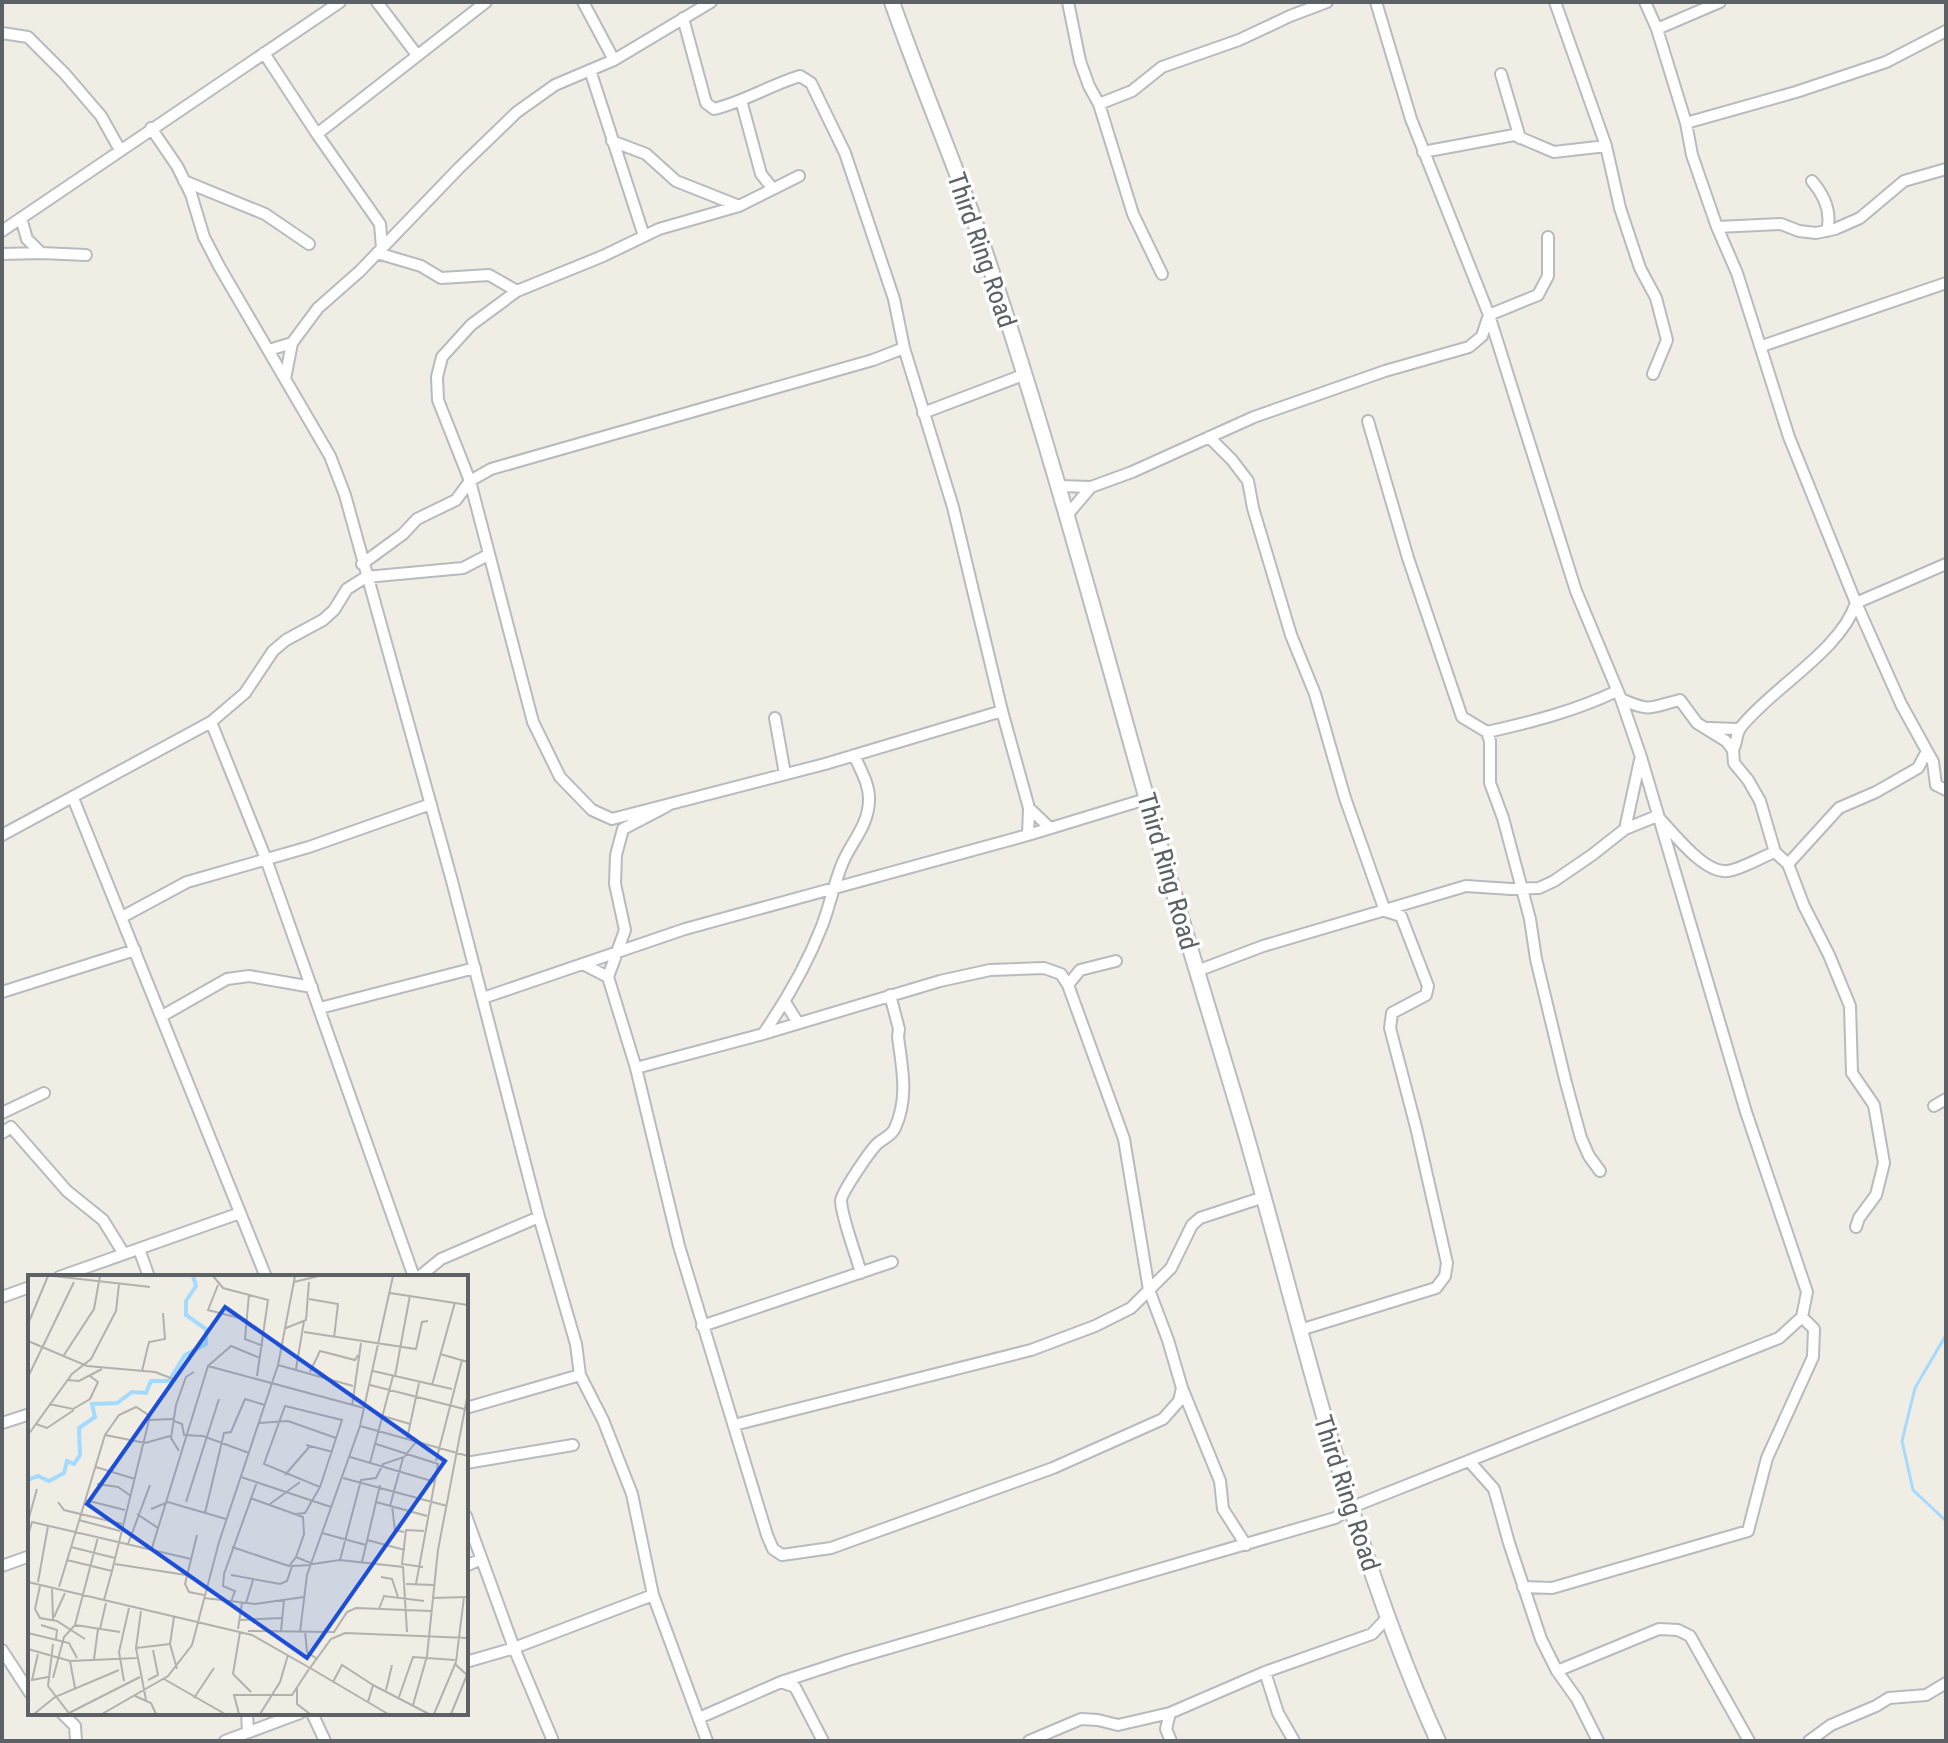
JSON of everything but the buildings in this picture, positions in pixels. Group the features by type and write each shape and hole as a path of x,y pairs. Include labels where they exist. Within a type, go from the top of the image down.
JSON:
{"street":[{"path":"2,231 340,2"},
{"path":"377,2 417,55"},
{"path":"317,134 486,2"},
{"path":"583,2 614,60"},
{"path":"285,379 292,343 331,293 360,271 517,112 555,85 614,60 711,2"},
{"name":"Third Ring Road","path":"892,2 978,229 1068,514 1146,799 1264,1197 1317,1399 1386,1619 1438,1741"},
{"path":"1068,2 1080,61 1099,104 1133,214 1162,274"},
{"path":"1099,104 1132,91 1162,67 1239,40 1327,2"},
{"path":"699,1718 781,1682 938,1632 1335,1518 1352,1507 1779,1338 1802,1317 1807,1292 1746,1112 1641,757 1576,591 1489,315 1423,152 1376,2"},
{"path":"1555,2 1606,146 1620,208 1640,268 1656,298 1667,340 1653,374"},
{"path":"1645,2 1657,29 1686,123 1692,155 1737,273 1789,437 1856,603 1933,762 1936,785 1946,790"},
{"path":"1657,29 1720,2"},
{"path":"683,18 706,103 714,109 800,76 811,83 845,153 894,299 904,348 953,507 1002,711 1029,808 1028,835"},
{"path":"1686,123 1886,62 1946,31"},
{"path":"2,33 28,37 101,116 120,150"},
{"path":"264,53 380,224 398,231"},
{"path":"590,70 644,236"},
{"path":"1501,74 1520,138"},
{"path":"741,100 761,174 773,189"},
{"path":"151,128 184,181 204,237 330,456 345,495 576,1344 580,1375 603,1420 632,1494 653,1595 707,1741"},
{"path":"1423,152 1514,135 1554,152 1606,146"},
{"path":"612,141 646,154 676,181 739,206"},
{"path":"1717,227 1781,224 1808,233 1827,231 1852,223 1904,181 1946,169"},
{"path":"799,176 739,206 659,229 517,291 471,325 442,357 437,377 438,400 470,481 533,722 560,777 592,810 612,819 854,755 1002,711"},
{"path":"184,181 265,214 309,244"},
{"path":"1812,181 1826,204 1829,218 1827,231"},
{"path":"21,218 27,239 41,253"},
{"path":"380,224 380,250"},
{"path":"1059,486 1091,487 1254,417 1385,371 1469,347 1482,336 1489,315 1538,295 1548,276 1548,237"},
{"path":"380,250 421,266 441,278 489,275 517,291"},
{"path":"2,254 86,255"},
{"path":"1762,346 1946,283"},
{"path":"269,350 292,343"},
{"path":"362,564 403,534 417,519 456,500 470,481 491,469 873,360 904,348"},
{"path":"923,413 1023,375"},
{"path":"1368,421 1408,558 1462,717 1487,732 1490,741 1490,783 1522,887 1536,959 1574,1110 1589,1156 1600,1171"},
{"path":"1209,437 1248,481 1253,508 1291,635 1319,707 1345,798 1385,911"},
{"path":"1068,514 1091,487"},
{"path":"2,835 211,722 245,693 273,651 286,640 323,620 334,610 347,589 366,577 463,568 488,555"},
{"path":"1729,745 1738,729 1822,650 1851,618 1856,603 1946,564"},
{"path":"1487,732 1619,695 1647,708 1659,708 1680,700 1697,723 1729,745 1734,763 1760,801 1775,852 1788,864 1850,1006 1852,1073 1874,1105 1884,1163 1876,1195 1856,1227"},
{"path":"775,718 785,774"},
{"path":"211,722 266,859 416,1275"},
{"path":"1706,728 1738,729"},
{"path":"1788,864 1839,808 1876,792 1918,768 1926,753"},
{"path":"763,1034 785,1002 820,930 844,858 867,816 869,797 854,755"},
{"path":"1625,829 1641,757"},
{"path":"73,798 265,1275"},
{"path":"483,998 685,929 1028,835 1146,799"},
{"path":"122,917 187,882 309,847 431,804"},
{"path":"667,806 623,829 616,855 615,884 625,930 608,977 636,1068 679,1246 702,1326 773,1549 782,1555 831,1548 1064,1463 1163,1419 1179,1401 1182,1388"},
{"path":"1029,808 1050,828"},
{"path":"1197,971 1263,946 1466,886 1539,888 1554,881 1625,829 1657,816"},
{"path":"1657,816 1714,870 1728,871 1775,852"},
{"path":"1300,1330 1436,1288 1445,1276 1447,1263 1390,1028 1392,1013 1426,995 1428,986 1401,916 1385,911"},
{"path":"2,992 135,950"},
{"path":"1068,985 1080,970 1116,961"},
{"path":"583,964 608,977"},
{"path":"636,1068 940,981 1021,967 1044,968 1061,974 1068,985 1124,1139 1149,1290 1182,1388 1220,1481 1223,1509 1246,1545"},
{"path":"320,1008 475,968"},
{"path":"162,1016 227,979 249,976 312,987"},
{"path":"861,1273 841,1201 846,1187 878,1142 894,1130 903,1102 905,1087 899,1029 890,995"},
{"path":"785,1002 798,1023"},
{"path":"2,1113 44,1093"},
{"path":"1934,1106 1946,1099"},
{"path":"2,1133 11,1127 67,1191 103,1220 124,1254"},
{"path":"734,1425 1031,1350 1095,1326 1131,1308 1171,1268 1192,1225 1200,1218 1264,1197"},
{"path":"65,1275 240,1213"},
{"path":"420,1275 441,1259 539,1217"},
{"path":"139,1249 148,1275"},
{"path":"702,1326 892,1262"},
{"path":"2,1297 28,1288"},
{"path":"1523,1587 1552,1588 1748,1531 1767,1458 1813,1357 1814,1329 1802,1317"},
{"path":"468,1407 580,1375"},
{"path":"2,1423 28,1415"},
{"path":"468,1463 573,1445"},
{"path":"1469,1461 1494,1489 1541,1639 1598,1741"},
{"path":"468,1522 514,1648 553,1741"},
{"path":"2,1566 28,1557"},
{"path":"468,1565 481,1559"},
{"path":"468,1661 514,1648 653,1595"},
{"path":"1029,1741 1081,1719 1118,1725 1170,1713 1265,1672 1372,1634 1386,1619"},
{"path":"1557,1671 1659,1629 1678,1630 1690,1636 1749,1741"},
{"path":"2,1650 28,1690"},
{"path":"1265,1672 1278,1713 1294,1741"},
{"path":"781,1682 795,1687 823,1741"},
{"path":"1809,1741 1831,1725 1889,1698 1926,1695 1946,1683"},
{"path":"1170,1713 1166,1729 1171,1741"},
{"path":"64,1715 75,1726"},
{"path":"76,1741 78,1715"},
{"path":"247,1715 248,1732"},
{"path":"225,1741 295,1715"},
{"path":"313,1715 325,1741"}],"waterway":[{"path":"1946,1335 1915,1388 1902,1441 1913,1490 1946,1521"}]}
